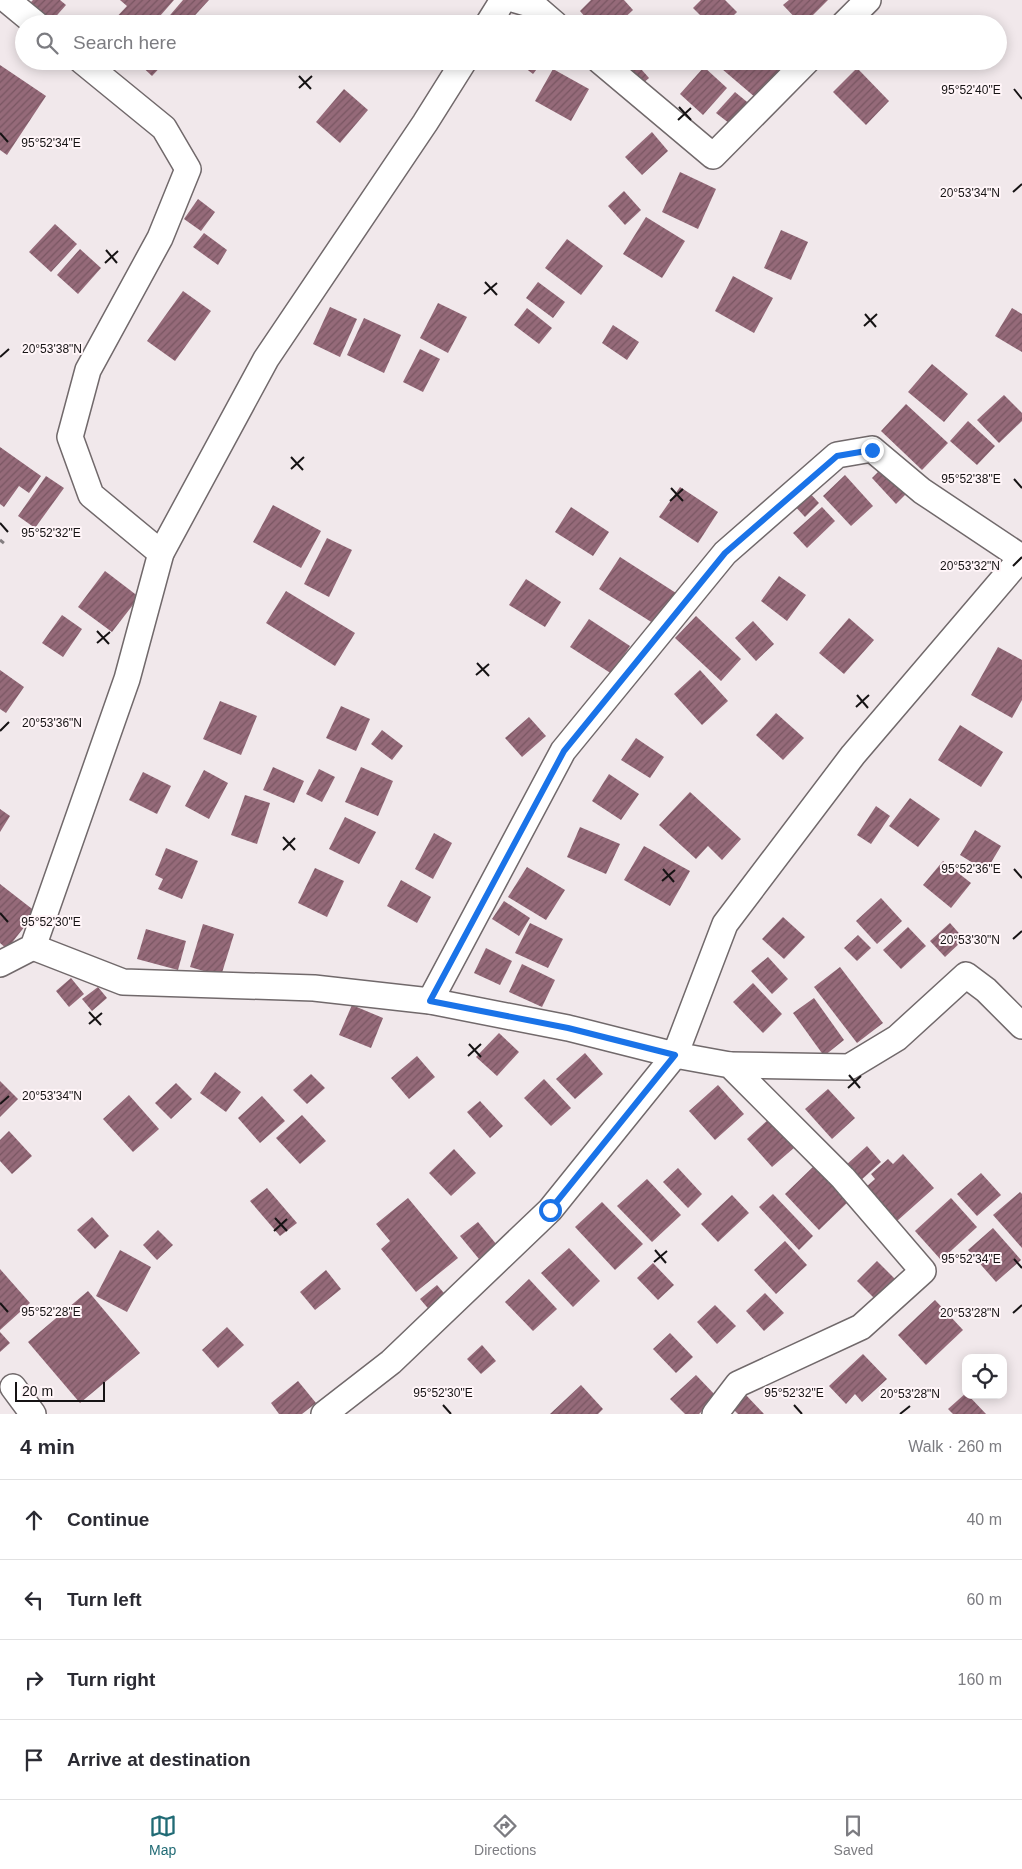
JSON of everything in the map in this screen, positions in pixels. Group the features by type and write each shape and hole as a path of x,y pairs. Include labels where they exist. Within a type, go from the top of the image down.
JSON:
{"street":[{"path":"7,0 25,15"},
{"path":"493,15 502,0"},
{"path":"516,0 533,5 545,15"},
{"path":"853,15 868,0"},
{"path":"93,70 164,128 188,169 160,238 88,370 70,437 91,495 162,553"},
{"path":"0,964 33,947 127,679 162,553 266,359 425,123 458,70"},
{"path":"611,70 713,156 798,70"},
{"path":"324,1414 391,1362 550,1210 675,1055 725,924 853,755 1022,557 922,491 872,450 837,456 725,553 564,751 430,1001"},
{"path":"33,947 123,982 314,988 430,1001 568,1028 675,1055 730,1065 849,1067 896,1038 966,975 986,990 1022,1026"},
{"path":"715,1414 738,1384 861,1327 923,1271 843,1178 730,1065"},
{"path":"13,1387 33,1414"}],"path":[{"path":"0,540 5,544"}],"building":[{"path":"33,0 60,0 66,5 57,15 42,15 29,4"},
{"path":"120,0 174,0 161,15 118,15 127,6"},
{"path":"183,0 209,0 195,15 170,15"},
{"path":"591,0 624,0 633,10 628,15 583,15 580,11"},
{"path":"701,0 725,0 737,12 734,15 700,15 693,8"},
{"path":"789,0 828,0 813,15 792,15 783,5"},
{"path":"0,65 46,96 7,155 0,150"},
{"path":"146,70 158,70 152,76"},
{"path":"528,70 536,70 533,74"},
{"path":"552,70 589,89 571,121 535,101"},
{"path":"619,70 642,70 649,78 636,89"},
{"path":"701,70 707,70 727,88 703,115 680,94"},
{"path":"723,70 780,70 756,98"},
{"path":"855,70 859,70 889,101 866,125 833,92"},
{"path":"344,89 368,110 340,143 316,122"},
{"path":"735,92 752,106 734,127 716,113"},
{"path":"652,132 668,151 642,175 625,157"},
{"path":"680,172 716,189 698,229 662,212"},
{"path":"624,191 641,210 625,225 608,206"},
{"path":"198,199 215,212 201,231 184,219"},
{"path":"646,217 685,241 662,278 623,254"},
{"path":"55,224 77,244 51,272 29,252"},
{"path":"781,230 808,242 791,280 764,268"},
{"path":"204,233 227,250 218,265 193,247"},
{"path":"567,239 603,266 581,295 545,268"},
{"path":"80,249 101,268 78,294 57,275"},
{"path":"733,276 773,298 754,333 715,311"},
{"path":"538,282 565,302 553,318 526,298"},
{"path":"183,291 211,311 175,361 147,341"},
{"path":"438,303 467,317 448,353 420,338"},
{"path":"330,307 357,319 340,357 313,344"},
{"path":"527,308 552,328 539,344 514,325"},
{"path":"1012,308 1022,314 1022,352 995,336"},
{"path":"364,318 401,335 384,373 347,355"},
{"path":"613,325 639,342 627,360 602,343"},
{"path":"420,349 440,359 423,392 403,382"},
{"path":"932,364 968,394 944,422 908,392"},
{"path":"1004,395 1022,413 1022,421 999,443 977,420"},
{"path":"906,404 948,443 922,470 881,431"},
{"path":"968,421 995,446 977,465 950,441"},
{"path":"0,447 41,476 29,493 19,486 4,507 0,504"},
{"path":"885,465 909,491 896,504 872,478"},
{"path":"845,475 873,506 851,526 823,496"},
{"path":"46,476 64,488 35,528 18,516"},
{"path":"680,487 718,512 698,543 659,517"},
{"path":"806,489 819,503 805,517 792,503"},
{"path":"273,505 321,531 301,568 253,542"},
{"path":"571,507 609,532 593,556 555,532"},
{"path":"822,507 835,521 807,548 793,533"},
{"path":"327,538 352,550 329,597 304,584"},
{"path":"620,557 676,593 656,625 599,589"},
{"path":"105,571 139,597 112,632 78,607"},
{"path":"779,576 806,595 787,621 761,601"},
{"path":"526,579 561,602 545,627 509,605"},
{"path":"286,591 355,633 335,666 266,623"},
{"path":"62,615 82,629 63,657 42,643"},
{"path":"696,616 741,659 721,681 675,638"},
{"path":"849,618 874,640 844,674 819,653"},
{"path":"589,619 630,646 612,674 570,647"},
{"path":"753,621 774,644 756,661 735,638"},
{"path":"998,647 1022,660 1022,700 1012,718 971,695"},
{"path":"0,670 24,687 6,713 0,709"},
{"path":"700,670 728,701 702,725 674,694"},
{"path":"220,701 257,716 241,755 203,739"},
{"path":"341,706 370,719 356,751 326,738"},
{"path":"776,713 804,738 783,760 756,735"},
{"path":"529,717 546,736 522,757 505,738"},
{"path":"960,725 1003,752 981,787 938,760"},
{"path":"382,730 403,746 392,760 371,744"},
{"path":"636,738 664,757 650,778 621,760"},
{"path":"273,767 304,781 294,803 263,790"},
{"path":"361,767 393,781 378,816 345,802"},
{"path":"319,769 335,777 322,802 306,794"},
{"path":"204,770 228,783 209,819 185,806"},
{"path":"143,772 171,786 157,814 129,800"},
{"path":"609,774 639,794 621,820 592,801"},
{"path":"690,792 741,839 722,860 708,846 696,859 659,825"},
{"path":"245,795 270,803 257,844 231,835"},
{"path":"910,798 940,819 918,847 889,826"},
{"path":"876,806 890,816 871,844 857,835"},
{"path":"0,809 10,816 0,832"},
{"path":"345,817 376,832 359,864 329,849"},
{"path":"580,827 620,844 606,874 567,857"},
{"path":"975,830 1001,846 986,871 960,855"},
{"path":"434,833 452,843 433,879 415,869"},
{"path":"644,846 690,871 670,906 624,880"},
{"path":"166,848 198,861 182,899 158,889 163,879 155,875"},
{"path":"943,861 971,883 951,908 923,885"},
{"path":"527,867 565,890 546,920 508,897"},
{"path":"315,868 344,881 327,917 298,903"},
{"path":"401,880 431,897 417,923 387,906"},
{"path":"0,884 36,912 7,949 0,943"},
{"path":"881,898 902,921 877,944 856,921"},
{"path":"504,901 530,918 519,936 492,919"},
{"path":"783,917 805,937 784,959 762,939"},
{"path":"530,923 563,939 548,968 515,953"},
{"path":"950,923 964,939 945,957 930,941"},
{"path":"203,924 234,934 221,976 190,967"},
{"path":"908,927 926,946 901,969 883,950"},
{"path":"146,929 186,941 178,970 137,959"},
{"path":"858,935 871,948 857,961 844,948"},
{"path":"486,948 512,961 500,985 474,973"},
{"path":"768,957 788,979 772,994 751,971"},
{"path":"522,964 555,980 542,1007 509,992"},
{"path":"840,967 883,1023 857,1043 814,987"},
{"path":"71,978 84,994 69,1007 56,991"},
{"path":"753,983 782,1014 763,1033 733,1002"},
{"path":"98,987 107,998 92,1011 82,999"},
{"path":"814,998 844,1040 824,1056 793,1013"},
{"path":"352,1005 383,1018 371,1048 339,1035"},
{"path":"499,1033 519,1052 497,1076 476,1057"},
{"path":"585,1053 603,1074 575,1099 556,1079"},
{"path":"417,1056 435,1077 409,1099 391,1078"},
{"path":"215,1072 241,1092 226,1112 200,1093"},
{"path":"311,1074 325,1088 307,1104 293,1090"},
{"path":"544,1079 571,1108 551,1126 524,1098"},
{"path":"0,1081 18,1099 0,1117"},
{"path":"176,1083 192,1099 171,1119 155,1103"},
{"path":"718,1085 744,1114 715,1140 689,1111"},
{"path":"828,1089 855,1118 832,1139 805,1109"},
{"path":"129,1095 159,1129 133,1152 103,1119"},
{"path":"262,1096 285,1121 260,1143 238,1118"},
{"path":"480,1101 503,1126 490,1138 467,1112"},
{"path":"302,1115 326,1141 300,1164 276,1138"},
{"path":"769,1119 795,1147 772,1167 747,1139"},
{"path":"9,1131 32,1156 12,1174 0,1161 0,1140"},
{"path":"867,1146 881,1162 859,1182 845,1166"},
{"path":"454,1149 476,1173 451,1196 429,1173"},
{"path":"903,1154 934,1188 897,1221 866,1187 875,1179 871,1174 888,1159 893,1164"},
{"path":"815,1165 849,1201 819,1230 785,1194"},
{"path":"678,1168 702,1194 688,1208 663,1182"},
{"path":"981,1173 1001,1195 977,1216 957,1194"},
{"path":"647,1179 681,1215 652,1242 617,1206"},
{"path":"267,1188 297,1223 280,1236 250,1201"},
{"path":"1020,1192 1022,1194 1022,1248 993,1215"},
{"path":"773,1194 813,1236 799,1250 759,1207"},
{"path":"732,1195 749,1213 718,1242 701,1224"},
{"path":"408,1198 458,1258 416,1292 381,1249 390,1241 376,1224"},
{"path":"951,1198 977,1227 941,1260 915,1231"},
{"path":"602,1202 643,1244 615,1270 575,1227"},
{"path":"92,1217 109,1236 95,1249 77,1230"},
{"path":"478,1222 497,1245 479,1259 460,1236"},
{"path":"993,1228 1021,1260 996,1282 968,1250"},
{"path":"158,1230 173,1245 157,1260 143,1245"},
{"path":"785,1241 807,1265 776,1294 754,1270"},
{"path":"569,1248 600,1281 573,1307 541,1273"},
{"path":"120,1250 151,1267 127,1312 96,1296"},
{"path":"877,1261 897,1281 877,1301 857,1281"},
{"path":"653,1263 674,1285 658,1300 637,1278"},
{"path":"0,1269 30,1303 0,1330"},
{"path":"326,1270 341,1289 315,1310 300,1292"},
{"path":"529,1279 557,1309 533,1331 505,1302"},
{"path":"437,1285 450,1300 433,1314 420,1299"},
{"path":"88,1291 140,1353 80,1403 28,1342"},
{"path":"765,1293 784,1313 764,1331 746,1311"},
{"path":"935,1300 963,1330 926,1365 898,1335"},
{"path":"715,1305 736,1326 717,1344 697,1322"},
{"path":"227,1327 244,1345 218,1368 202,1350"},
{"path":"0,1332 10,1343 0,1352"},
{"path":"670,1333 693,1357 676,1373 653,1349"},
{"path":"482,1345 496,1361 481,1374 467,1359"},
{"path":"863,1354 887,1379 862,1402 855,1394 846,1404 829,1386"},
{"path":"696,1375 717,1397 699,1414 685,1414 670,1399"},
{"path":"298,1381 316,1403 302,1414 279,1414 271,1403"},
{"path":"581,1385 603,1409 598,1414 550,1414"},
{"path":"745,1394 764,1414 738,1414 731,1407"},
{"path":"962,1397 962,1399 972,1399 986,1414 953,1414 948,1409"}],"route":[{"path":"550,1210 675,1055 568,1028 430,1001 564,751 725,553 837,456 872,450"}]}
